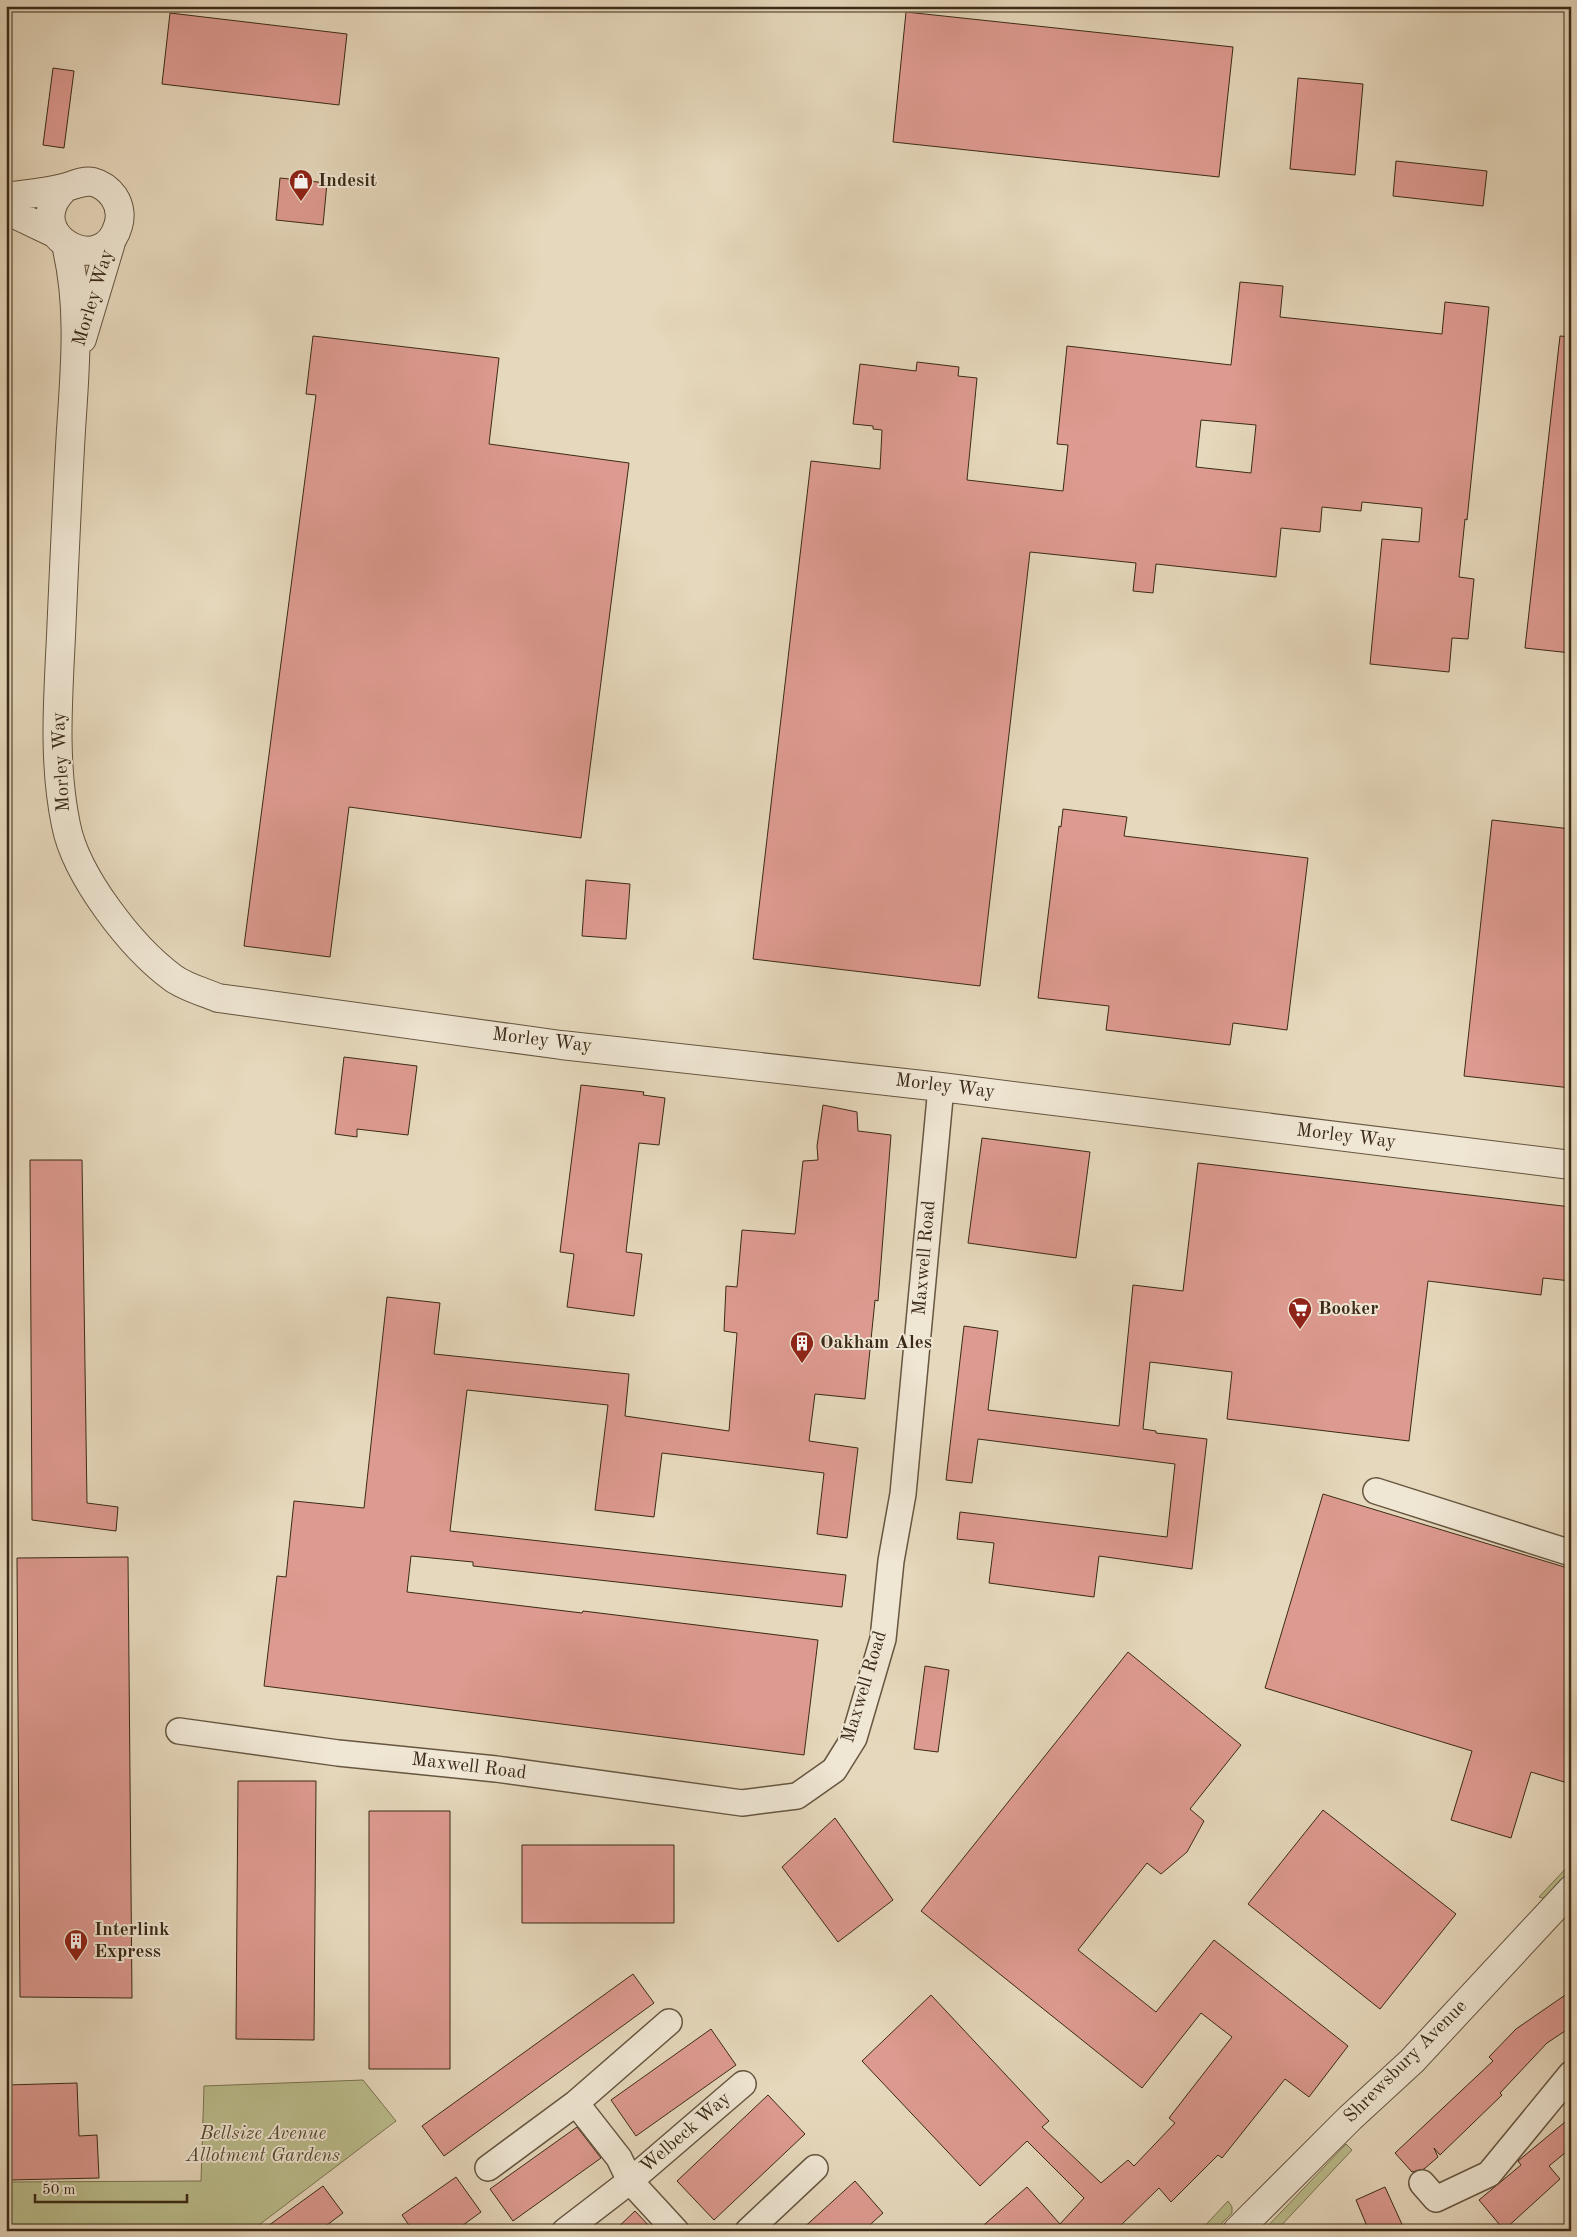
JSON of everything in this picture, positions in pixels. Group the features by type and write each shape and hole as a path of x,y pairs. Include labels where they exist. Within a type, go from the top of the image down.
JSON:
{"street":[{"path":"6,197 65,188 75,183 94,182 104,187 115,198 120,220 112,239 102,247 91,250 72,248 6,210"},
{"path":"61,240 51,223 52,205 65,188"},
{"name":"Morley Way","path":"77,357 112,239"},
{"name":"Morley Way","path":"61,240 71,262 77,357 69,461 56,738 66,826 77,861 121,926 149,957 174,980 218,998 562,1045 941,1087 1571,1165"},
{"name":"Maxwell Road","path":"180,1731 338,1753 496,1769 742,1803 797,1796 834,1770 854,1738 883,1639 891,1561 903,1494 941,1087"},
{"path":"1376,1491 1571,1553"},
{"name":"Shrewsbury Avenue","path":"1237,2231 1350,2118 1412,2061 1571,1890"},
{"path":"488,2168 576,2104 669,2022"},
{"path":"1422,2183 1436,2198 1488,2174 1571,2074"},
{"name":"Welbeck Way","path":"565,2231 630,2181 743,2084"},
{"name":"Welbeck Way","path":"576,2104 619,2158 630,2181 676,2231"},
{"path":"748,2231 815,2168"}],"green space":[{"path":"1571,1863 1571,1874 1547,1899 1539,1897"},
{"name":"Bellsize Avenue Allotment Gardens","path":"363,2080 396,2121 251,2231 6,2231 6,2182 201,2181 204,2086"},
{"path":"1346,2144 1352,2150 1276,2231 1263,2231"},
{"path":"1228,2201 1232,2207 1232,2213 1214,2231 1200,2231"}],"building":[{"path":"906,12 1233,47 1219,177 893,142"},
{"path":"170,13 347,34 339,105 162,84"},
{"path":"53,68 74,71 64,148 43,145"},
{"path":"1298,78 1363,84 1355,175 1290,169"},
{"path":"1396,161 1487,171 1483,206 1393,196"},
{"name":"Indesit","path":"280,178 327,183 323,225 276,220"},
{"path":"1240,282 1283,286 1280,317 1442,334 1445,302 1489,307 1467,520 1465,519 1459,577 1474,579 1468,639 1452,638 1449,672 1370,664 1382,539 1419,542 1422,508 1362,502 1361,511 1322,507 1320,532 1281,528 1276,577 1156,564 1153,593 1133,591 1136,563 1030,552 980,986 753,959 811,461 880,469 882,430 873,429 873,426 853,424 860,364 916,371 917,362 959,367 958,376 977,378 967,480 1063,491 1068,445 1057,444 1067,346 1231,365","holes":["1201,420 1256,425 1251,473 1196,467"]},
{"path":"313,336 499,358 489,444 629,463 581,838 349,807 330,957 244,946 316,395 306,394"},
{"path":"1560,336 1571,337 1571,653 1525,648"},
{"path":"1063,809 1127,817 1124,836 1308,858 1287,1030 1233,1023 1230,1045 1106,1030 1109,1006 1038,998 1059,826 1061,827"},
{"path":"1492,820 1571,829 1571,1088 1464,1076"},
{"path":"586,880 630,884 626,939 582,936"},
{"path":"344,1057 417,1066 408,1135 357,1129 357,1137 335,1134"},
{"path":"581,1085 644,1092 643,1095 665,1098 659,1145 639,1143 626,1252 642,1254 634,1316 567,1307 574,1254 560,1252"},
{"path":"823,1105 857,1112 858,1131 891,1135 878,1301 875,1300 865,1399 815,1394 809,1441 858,1448 847,1538 817,1534 824,1473 662,1453 654,1517 595,1510 608,1405 467,1390 450,1531 846,1575 842,1607 473,1566 473,1562 411,1556 407,1592 582,1613 583,1611 818,1640 804,1755 264,1686 277,1576 286,1577 294,1501 364,1508 387,1297 440,1303 434,1354 629,1374 625,1416 729,1431 737,1333 724,1331 726,1286 737,1287 742,1230 795,1234 803,1161 818,1160 817,1146"},
{"path":"982,1138 1090,1152 1076,1258 968,1243"},
{"path":"30,1160 82,1160 87,1503 118,1507 116,1531 32,1520"},
{"name":"Booker","path":"1198,1163 1571,1207 1571,1281 1543,1278 1541,1295 1428,1281 1409,1441 1227,1419 1232,1372 1150,1362 1143,1429 1156,1431 1156,1433 1207,1439 1192,1569 1099,1556 1094,1597 989,1583 994,1543 957,1539 960,1512 1167,1537 1175,1464 978,1439 972,1483 946,1480 964,1326 998,1331 988,1410 1119,1426 1133,1285 1183,1291"},
{"path":"1323,1494 1571,1569 1571,1784 1531,1772 1511,1838 1451,1820 1472,1751 1265,1688"},
{"path":"128,1557 132,1998 20,1997 17,1558"},
{"path":"1128,1652 1241,1745 1190,1809 1204,1821 1187,1852 1161,1874 1147,1863 1078,1950 1156,2012 1214,1940 1348,2046 1309,2097 1285,2079 1222,2158 1218,2155 1171,2202 1159,2188 1115,2231 977,2231 1027,2187 1060,2224 1084,2198 1027,2141 980,2186 862,2061 931,1995 1049,2121 1042,2127 1101,2183 1128,2160 1134,2166 1175,2123 1169,2118 1232,2037 1201,2013 1142,2088 921,1911"},
{"path":"925,1666 949,1670 938,1752 914,1749"},
{"path":"238,1781 316,1781 314,2040 236,2039"},
{"path":"1323,1810 1456,1914 1380,2009 1248,1904"},
{"path":"369,1811 450,1811 450,2069 369,2069"},
{"path":"835,1818 893,1900 838,1942 782,1867"},
{"path":"522,1845 674,1845 674,1923 522,1923"},
{"path":"633,1974 654,2003 444,2156 422,2126"},
{"path":"1571,1991 1571,2027 1547,2043 1500,2093 1502,2095 1440,2155 1434,2148 1438,2157 1424,2169 1412,2172 1395,2153 1493,2061 1489,2057 1516,2029"},
{"path":"711,2029 736,2065 636,2136 611,2100"},
{"path":"77,2083 79,2136 97,2135 99,2178 10,2180 7,2085"},
{"path":"768,2095 805,2134 714,2220 677,2181"},
{"path":"1571,2117 1571,2148 1549,2166 1560,2179 1504,2230 1479,2200 1521,2165 1518,2161"},
{"path":"577,2127 601,2158 513,2221 490,2189"},
{"path":"456,2177 481,2212 455,2231 413,2231 402,2215"},
{"path":"855,2181 883,2213 863,2231 800,2231"},
{"path":"323,2186 343,2213 319,2231 261,2231"},
{"path":"1385,2187 1405,2231 1369,2231 1356,2200"},
{"path":"635,2211 654,2231 614,2231"}],"place":[{"name":"Indesit","path":"301,202"},
{"name":"Booker","path":"1300,1330"},
{"name":"Oakham Ales","path":"802,1364"},
{"name":"Interlink Express","path":"76,1962"}]}
